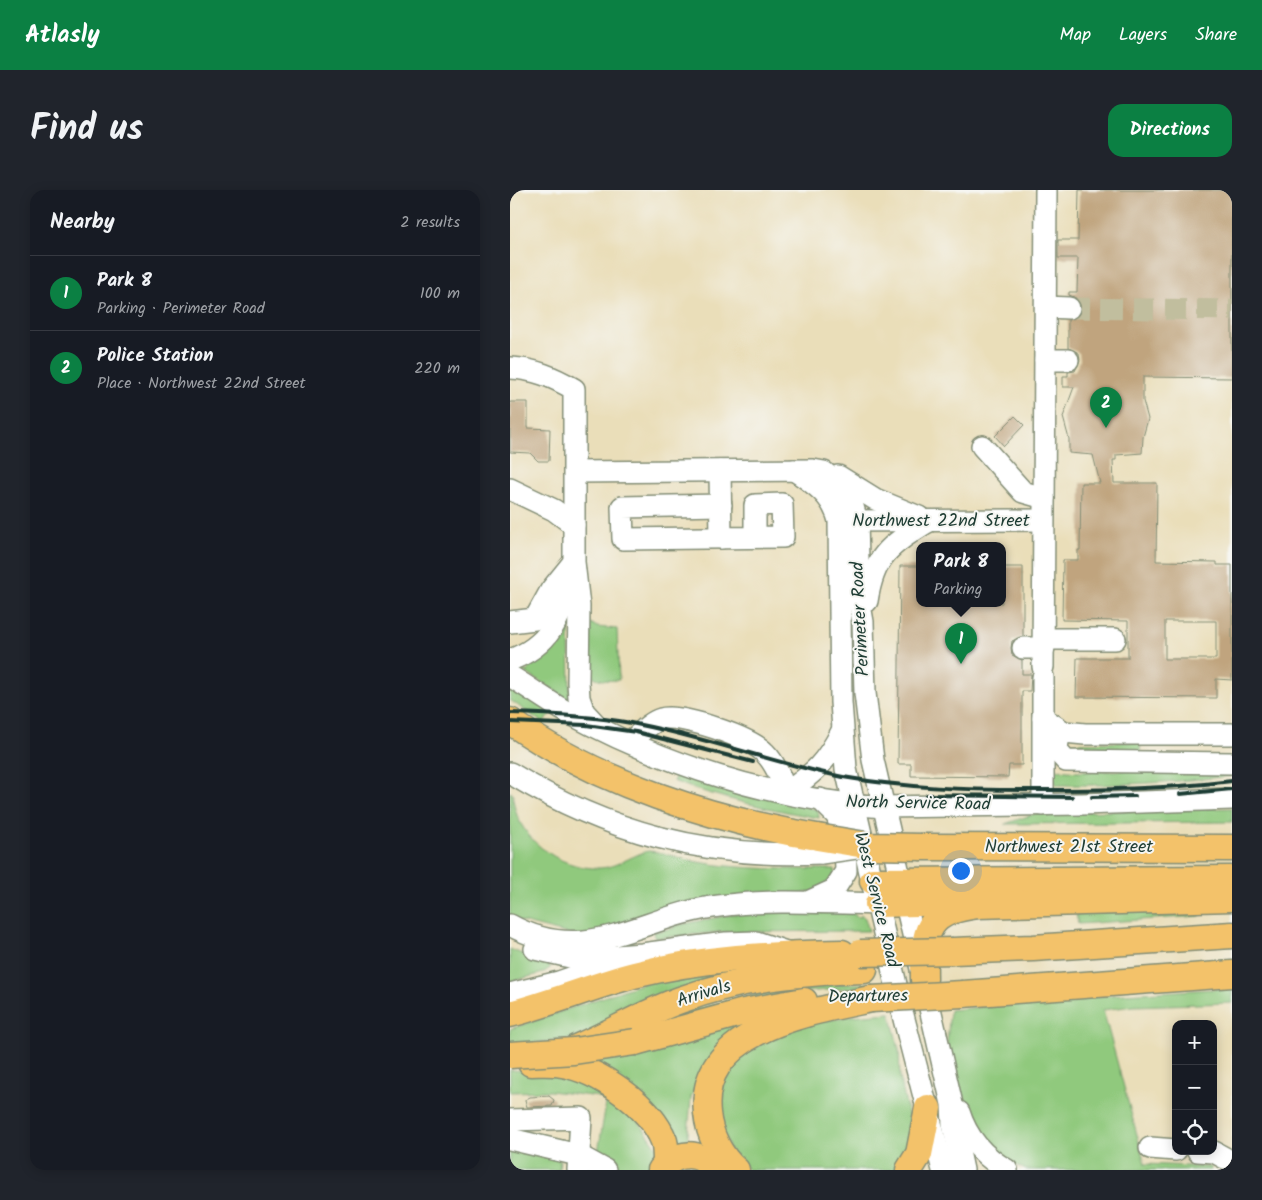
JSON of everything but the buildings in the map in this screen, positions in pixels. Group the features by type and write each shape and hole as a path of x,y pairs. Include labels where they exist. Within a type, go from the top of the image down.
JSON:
{"main road":[{"name":"Northwest 21st Street","path":"510,721 561,753 680,804 819,845 1220,847 1232,841"},
{"path":"876,892 1232,879"},
{"path":"903,892 978,905"},
{"path":"924,979 928,938 935,919 951,909 978,905 1232,898"},
{"name":"Arrivals","path":"510,1063 574,1049 643,1015 719,988 905,952 1232,935"},
{"path":"510,1014 608,983 657,970 744,958 794,954 862,961"},
{"name":"Departures","path":"510,1055 574,1051 635,1042 777,1005 847,996 871,998 963,994 1232,974"},
{"path":"712,1166 699,1135 711,1075 725,1056 745,1039 787,1019 871,998"},
{"path":"510,1063 562,1064 590,1072 615,1087 635,1102 658,1131 665,1146 663,1167"},
{"path":"706,1105 707,1116 718,1147 736,1170"},
{"path":"910,1170 940,1106"},
{"path":"663,1167 682,1156 692,1155 712,1166"}],"street":[{"path":"1043,805 1046,190"},
{"path":"1046,307 1069,308"},
{"path":"1046,360 1068,360"},
{"path":"510,368 536,371 552,376 574,390 574,562 579,606 579,698 584,712 598,729"},
{"path":"982,446 1023,492 1044,498"},
{"path":"575,472 794,470 824,472 840,476 875,500 929,521"},
{"name":"Perimeter Road","path":"794,470 820,488 848,521 863,622 866,706 873,760 883,807"},
{"path":"720,471 721,538"},
{"name":"Perimeter Road","path":"824,472 844,490 852,503 848,521 842,730 852,805"},
{"path":"510,489 554,510 574,525"},
{"path":"721,505 622,506 623,539 755,537"},
{"name":"Northwest 22nd Street","path":"848,521 1043,520"},
{"path":"863,622 868,588 878,560 896,542 929,521"},
{"path":"510,622 535,619 552,590 574,562"},
{"path":"510,660 536,646 559,619 565,606 574,562"},
{"path":"1022,648 1044,658 1115,639"},
{"name":"North Service Road","path":"510,676 562,710 598,729 695,769 742,784 852,805 883,807 1043,805 1232,799"},
{"path":"630,742 656,721 669,718 681,719 744,739 757,745 775,764 786,793 814,773 829,757 842,730"},
{"path":"1043,718 1064,732 1085,734 1232,734"},
{"path":"1064,732 1058,740 1057,751 1066,761"},
{"path":"1043,761 1232,763"},
{"path":"510,773 587,814 666,840 743,853 819,845"},
{"path":"810,901 834,890 846,871 845,841 837,816 820,799"},
{"name":"West Service Road","path":"852,805 940,1106 953,1124 963,1170"},
{"name":"West Service Road","path":"883,807 924,979 940,1106 944,1170"},
{"path":"510,926 547,940 579,943 608,938 695,910 740,904 810,901 876,892"},
{"path":"510,937 530,947 563,957 594,958 709,945 756,942 794,954"},
{"path":"510,994 559,982 642,954"},
{"path":"940,1106 958,1110 975,1143 988,1157 1007,1170"},
{"path":"510,1120 581,1118 578,1163"},
{"path":"510,1139 578,1163 606,1170"},
{"path":"1150,1148 1172,1150"}],"green space":[{"path":"569,613 570,700 518,668 521,667 527,672 529,671 528,668 519,662"},
{"path":"586,620 597,627 617,629 619,680 602,680 588,673"},
{"path":"510,683 552,711 543,723 510,700"},
{"path":"1141,742 1140,752 1067,750 1068,743"},
{"path":"1232,767 1232,776 1167,782 1057,785 1053,779 1053,773 1057,770 1078,772"},
{"path":"678,773 818,810 819,818 763,807 709,793 673,781"},
{"path":"510,792 513,794 515,809 521,824 541,848 554,857 584,867 606,867 649,851 715,865 835,869 834,878 815,891 581,937 510,919"},
{"path":"1232,808 1232,822 1005,824 1037,813"},
{"path":"1199,905 1200,916 1078,924 1076,914"},
{"path":"788,912 854,913 855,916 861,917 861,915 865,918 869,931 720,932 655,938 654,932 734,914"},
{"path":"510,949 551,967 543,973 510,982"},
{"path":"725,971 726,974 573,1039 510,1045 510,1029 644,983"},
{"path":"868,984 868,986 795,993 667,1025 652,1022 762,993 826,985"},
{"path":"1232,988 1232,1003 1133,1006 1103,1010 1145,1164 1211,1167 1211,1170 1026,1170 1003,1159 966,1118 947,1043 950,1010 1124,994"},
{"path":"890,1013 899,1050 900,1078 911,1127 911,1145 897,1168 894,1170 748,1170 730,1150 718,1118 721,1087 735,1061 785,1029 850,1016"},
{"path":"758,1019 703,1069 691,1097 687,1147 674,1149 573,1061"},
{"path":"510,1070 575,1074 627,1105 658,1149 649,1168 628,1170 601,1159 598,1152 607,1098 550,1091 510,1092"},
{"path":"510,1143 560,1159 559,1170 510,1170"}],"tunnel":[{"path":"1069,308 1232,310"}],"railway":[{"path":"510,713 570,716 631,723 685,735 816,771 867,781 914,786 984,790 1082,790 1232,781"},
{"path":"510,722 586,725 636,732 753,762"},
{"path":"1180,794 1232,789"},
{"path":"927,795 1072,797"},
{"path":"1092,797 1135,796"}],"place":[{"name":"Police Station","path":"1106,428"},
{"name":"Park 8","path":"961,664"}]}
